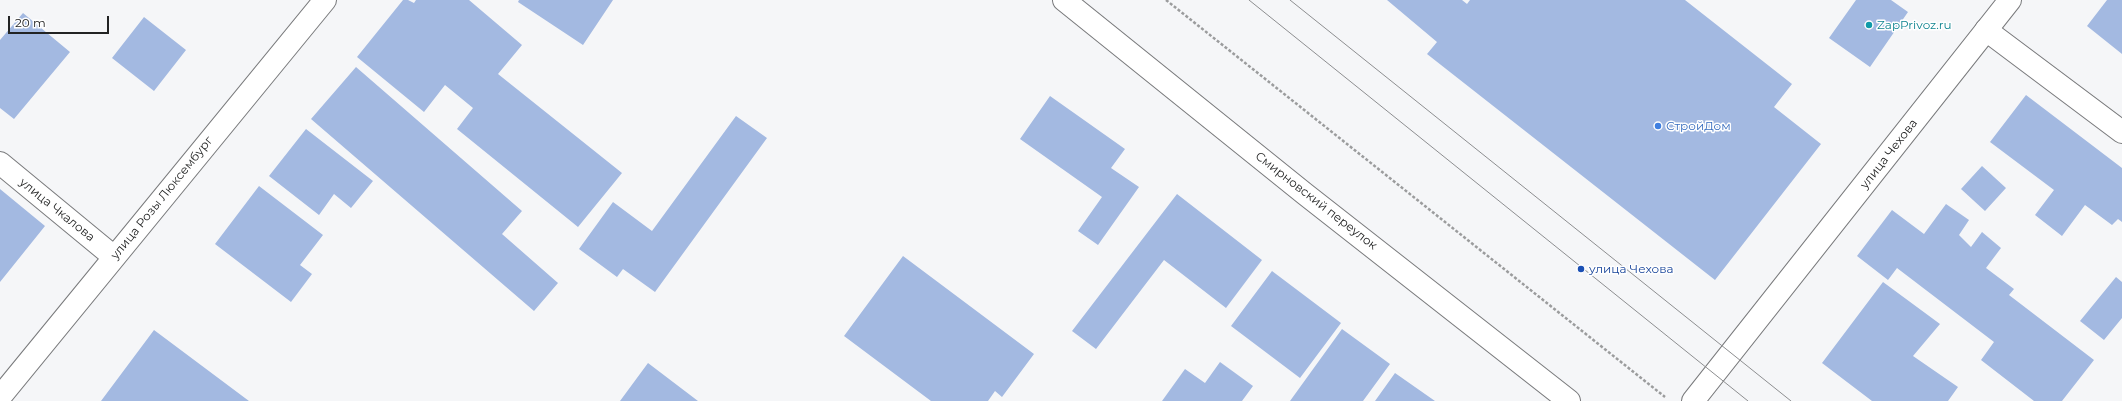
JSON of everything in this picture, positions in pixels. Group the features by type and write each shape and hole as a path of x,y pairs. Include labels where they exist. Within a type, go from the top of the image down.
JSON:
{"main road":[{"name":"улица Розы Люксембург","path":"0,397 325,0"},
{"name":"Смирновский переулок","path":"1064,0 1305,194 1569,401"},
{"name":"улица Чехова","path":"1693,401 2010,0"},
{"path":"1986,30 2122,132"},
{"name":"улица Чкалова","path":"0,163 114,257"}],"path":[{"path":"1166,0 1670,401"}],"building":[{"path":"403,0 408,0 414,3 416,0 469,0 522,45 498,74 622,173 578,227 457,129 473,108 445,85 424,112 357,57"},
{"path":"519,0 613,0 583,45 518,2"},
{"name":"СтройДом","path":"1387,0 1462,0 1467,4 1470,0 1685,0 1792,84 1774,107 1821,144 1715,280 1427,54 1437,42"},
{"name":"ZapPrivoz.ru","path":"1856,0 1891,0 1908,12 1870,67 1829,38"},
{"path":"2107,0 2122,0 2122,54 2087,26"},
{"path":"23,13 70,52 14,119 0,108 0,40"},
{"path":"144,17 186,50 154,91 112,58"},
{"path":"356,67 522,211 502,234 558,283 534,311 311,119"},
{"path":"2026,95 2122,168 2122,222 2118,219 2112,225 2085,205 2062,236 2035,215 2054,190 1990,142"},
{"path":"1050,96 1125,149 1111,168 1139,187 1098,245 1078,231 1102,197 1020,139"},
{"path":"736,116 767,138 655,292 623,269 617,277 579,249 613,202 652,231"},
{"path":"306,129 373,181 351,208 334,194 319,215 269,176"},
{"path":"1982,166 2006,188 1985,211 1961,189"},
{"path":"259,186 323,235 300,265 312,274 291,302 215,244"},
{"path":"0,189 45,226 0,282"},
{"path":"1177,194 1262,260 1226,308 1164,260 1096,349 1072,331"},
{"path":"1946,204 1969,220 1959,235 1971,247 1982,232 2001,248 1986,268 2014,289 2009,295 2094,360 2062,401 2034,401 1981,360 1994,342 1897,268 1888,280 1857,256 1892,210 1924,234"},
{"path":"903,256 1034,354 1002,397 995,391 988,401 931,401 844,336"},
{"path":"1272,271 1341,323 1300,378 1231,326"},
{"path":"2116,277 2122,282 2122,318 2104,340 2080,321"},
{"path":"1883,282 1940,324 1913,356 1958,387 1948,401 1872,401 1822,363"},
{"path":"1342,329 1390,364 1363,401 1290,401"},
{"path":"154,330 249,401 101,401"},
{"path":"1220,362 1253,386 1242,401 1162,401 1185,369 1205,383"},
{"path":"648,363 698,401 620,401"},
{"path":"1395,373 1435,401 1375,401"}],"tram line":[{"path":"1249,0 1748,401"},
{"path":"1290,0 1791,401"}],"place":[{"name":"ZapPrivoz.ru","path":"1869,25"},
{"name":"СтройДом","path":"1658,126"},
{"name":"улица Чехова","path":"1581,269"}]}
